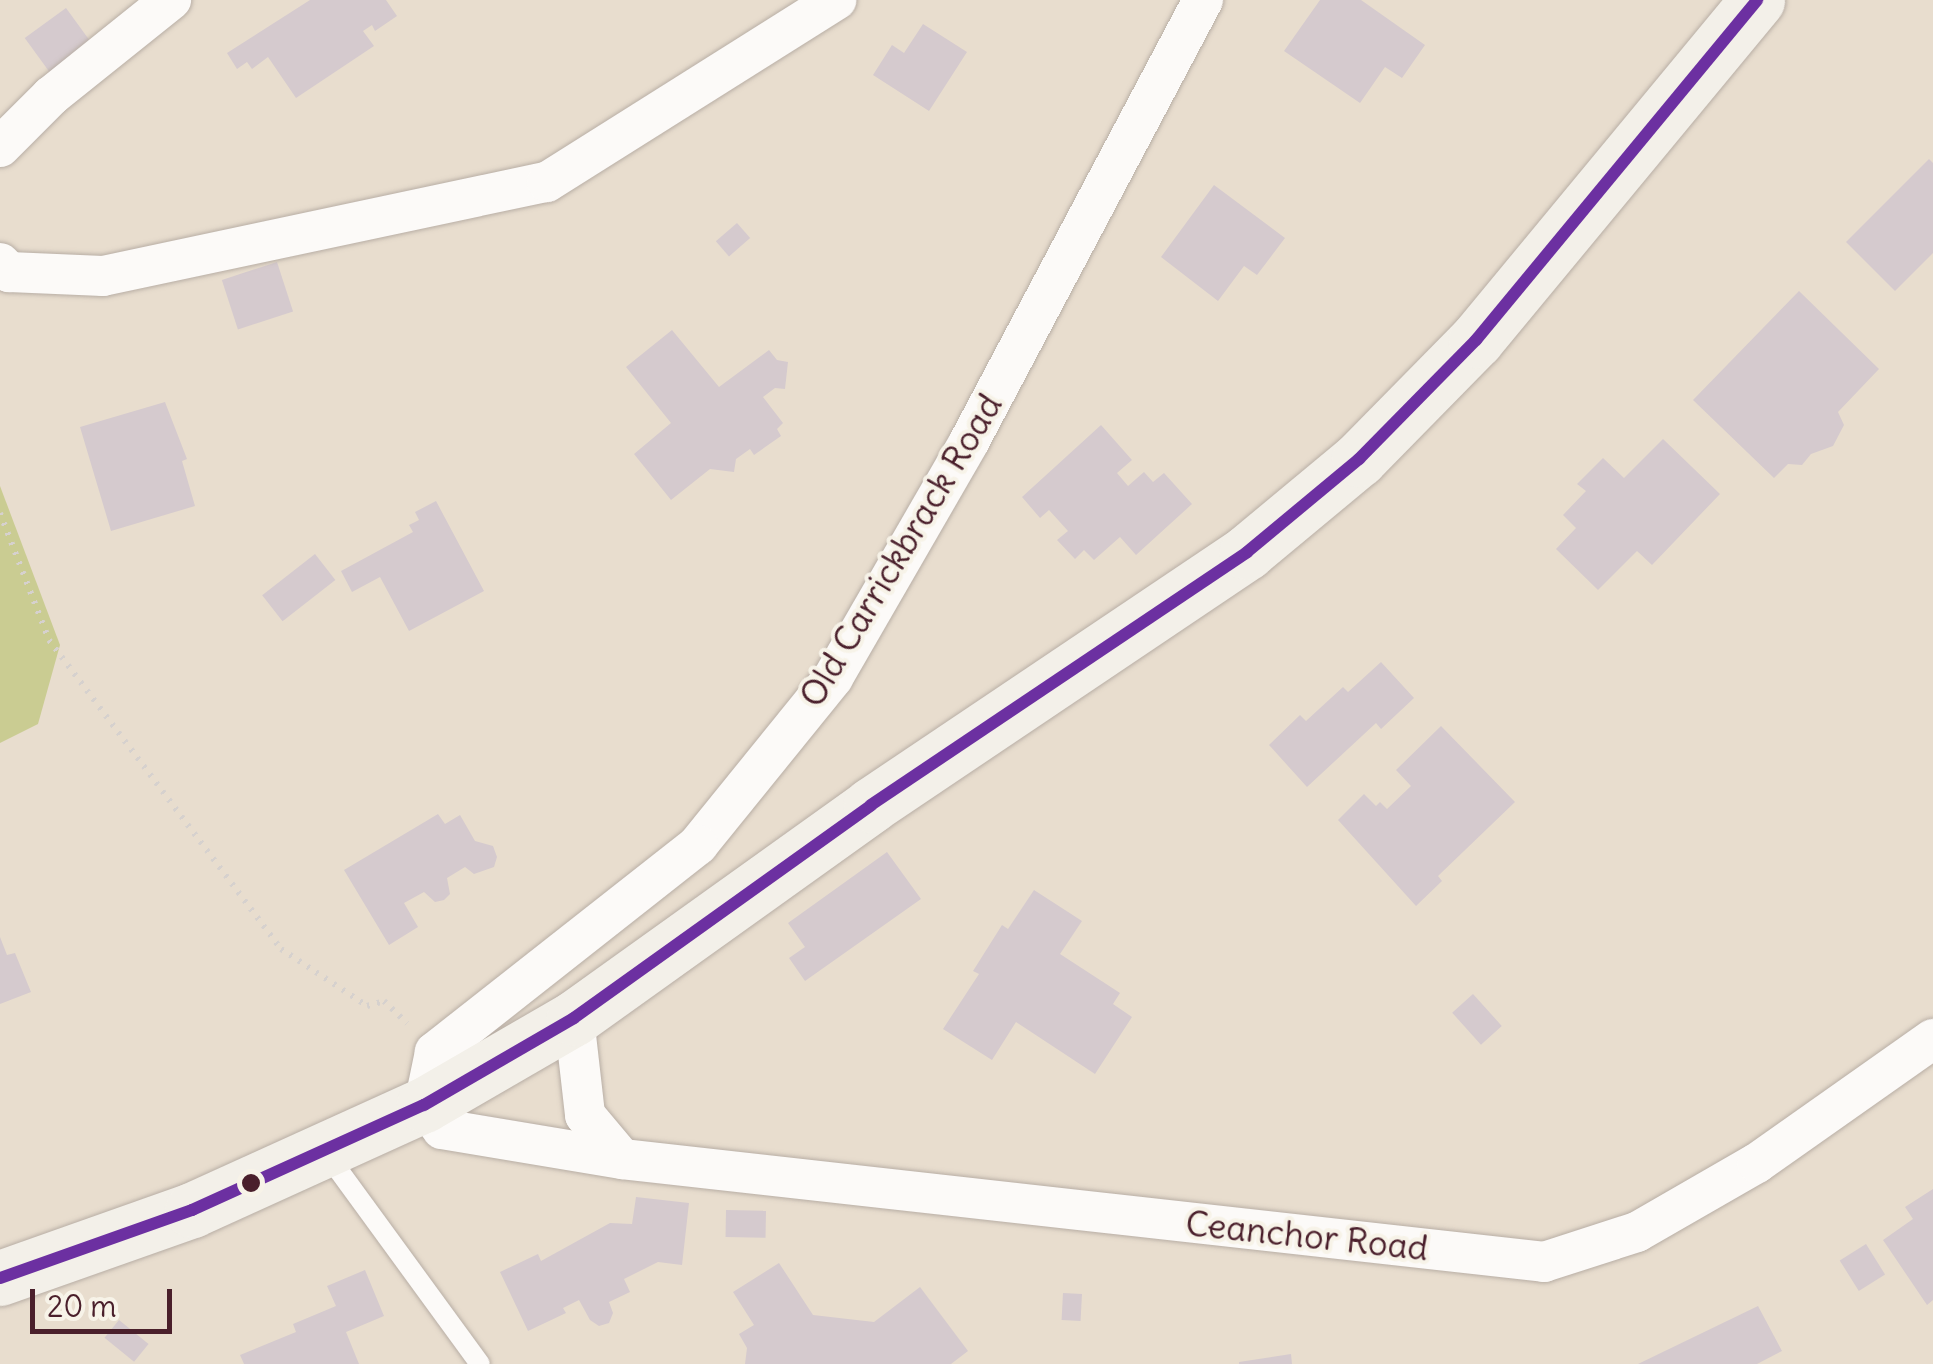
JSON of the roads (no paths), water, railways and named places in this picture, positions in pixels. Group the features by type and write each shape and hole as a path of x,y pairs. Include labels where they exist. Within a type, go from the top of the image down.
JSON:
{"main road":[{"path":"0,1278 192,1210 326,1153 424,1105 574,1018 870,805 1247,552 1360,459 1476,340 1757,0"}],"street":[{"path":"0,147 52,96 171,0"},
{"path":"0,263 9,272 103,276 547,182 836,0"},
{"name":"Old Carrickbrack Road","path":"424,1105 435,1052 698,846 833,678 969,442 1203,0"},
{"path":"574,1018 584,1115 622,1159"},
{"name":"Ceanchor Road","path":"424,1105 442,1129 622,1159 1544,1262 1654,1222 1757,1162 1933,1039"}],"lane":[{"path":"326,1153 480,1364"}]}
